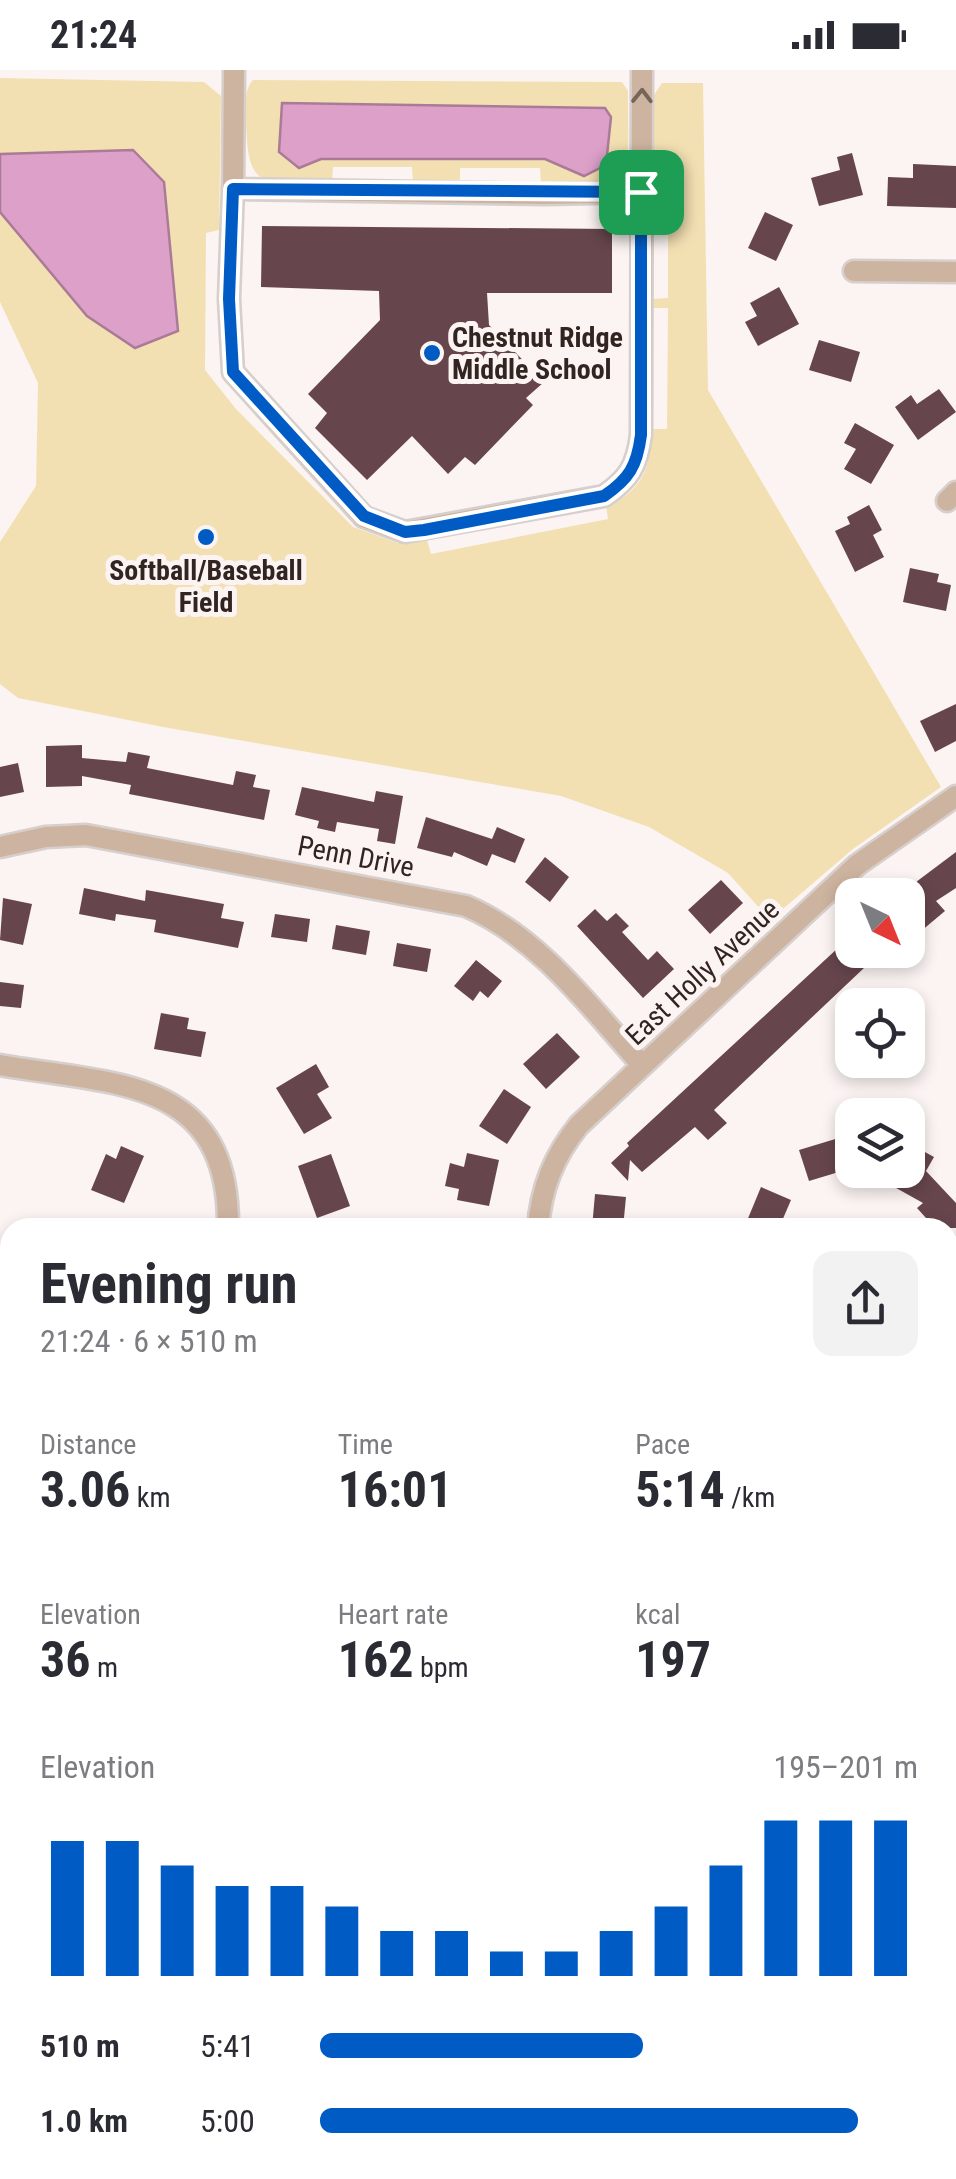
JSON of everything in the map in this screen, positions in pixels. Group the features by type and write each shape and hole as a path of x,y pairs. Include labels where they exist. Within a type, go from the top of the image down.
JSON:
{"street":[{"path":"234,70 229,299 233,372 364,516 405,532 604,496 628,480 638,458 641,435 642,70"},
{"path":"233,189 641,192"},
{"path":"854,271 956,272"},
{"name":"East Holly Avenue","path":"539,1218 543,1189 559,1153 579,1125 857,865 956,796"},
{"name":"Penn Drive","path":"0,847 46,837 97,836 466,906 498,922 532,947 642,1065"},
{"path":"0,1066 132,1088 178,1107 202,1130 223,1166 227,1218"}],"shaded area":[{"path":"0,78 204,82 221,96 219,230 206,233 205,370 236,409 353,527 398,543 427,540 431,554 608,519 606,506 628,494 642,476 647,466 651,429 667,429 668,308 651,308 651,299 668,298 668,234 652,233 654,95 662,83 703,83 708,390 941,787 853,849 770,920 728,873 649,827 561,796 18,698 0,684 0,542 36,486 38,383 0,302"},
{"path":"253,80 622,82 628,91 626,162 621,173 612,179 596,182 541,183 540,168 460,168 460,182 413,182 412,167 333,167 332,182 275,182 264,179 250,161 246,102"},
{"path":"282,103 605,108 611,117 606,165 584,176 545,159 321,159 299,168 279,152"},
{"path":"133,150 164,182 178,331 135,348 87,316 0,212 0,154"}],"building":[{"path":"852,153 863,195 819,206 811,178 840,170 837,157"},
{"path":"913,164 956,166 956,208 887,206 888,177 913,178"},
{"path":"765,212 793,225 776,261 748,248"},
{"name":"Chestnut Ridge Middle School","path":"262,226 612,229 612,293 487,293 489,325 544,382 526,398 533,405 475,465 465,457 448,474 412,436 367,480 315,428 327,413 308,394 380,320 379,291 261,287"},
{"path":"779,287 799,324 758,346 745,322 757,316 750,303"},
{"path":"819,340 860,352 851,382 809,370"},
{"path":"939,389 956,412 918,440 895,407 911,395 917,404"},
{"path":"855,423 894,445 871,484 844,469 856,449 844,443"},
{"path":"869,505 882,530 873,535 884,557 855,572 835,531 850,524 847,517"},
{"path":"910,568 939,574 937,582 951,585 946,611 903,602"},
{"path":"956,704 956,741 935,752 920,721"},
{"path":"82,745 82,758 126,762 128,752 150,756 147,768 233,785 236,771 256,775 253,787 270,790 264,820 129,794 131,785 82,776 82,786 46,787 46,746"},
{"path":"18,763 24,792 0,797 0,767"},
{"path":"302,787 374,802 376,791 403,796 395,844 377,841 379,829 337,822 335,832 317,828 319,821 295,815"},
{"path":"426,817 492,839 497,827 525,839 515,863 492,854 487,866 454,852 452,857 417,848"},
{"path":"956,852 956,888 936,901 945,911 925,928 925,878 921,878"},
{"path":"545,857 569,877 550,902 525,882"},
{"path":"721,880 743,903 710,934 688,910"},
{"path":"84,888 145,901 146,890 224,904 221,918 244,922 238,948 154,932 156,920 116,914 115,921 79,914"},
{"path":"3,898 32,904 23,945 0,940"},
{"path":"595,909 607,921 616,913 629,926 622,932 648,960 657,951 674,969 643,998 577,926"},
{"path":"275,914 310,919 307,942 271,937"},
{"path":"336,925 370,931 366,955 332,949"},
{"path":"397,943 431,949 427,972 393,966"},
{"path":"835,951 835,968 864,968 843,988 835,988 835,995 714,1110 727,1123 708,1140 695,1127 642,1172 630,1160 628,1181 611,1163 629,1146 627,1143"},
{"path":"476,960 502,981 488,998 480,991 473,1001 454,986"},
{"path":"0,982 24,985 21,1008 0,1006"},
{"path":"161,1013 189,1018 187,1029 206,1032 201,1057 154,1049"},
{"path":"557,1033 580,1057 546,1089 523,1064"},
{"path":"316,1064 329,1087 317,1094 332,1118 304,1134 276,1088"},
{"path":"504,1089 531,1107 507,1144 479,1126"},
{"path":"835,1139 835,1173 809,1181 799,1150"},
{"path":"121,1146 144,1156 124,1203 91,1190 106,1154 116,1159"},
{"path":"925,1152 934,1157 926,1171 956,1203 956,1218 926,1218 917,1208 923,1203 896,1188 925,1188"},
{"path":"467,1153 499,1160 489,1206 457,1200 459,1189 445,1186 450,1163 464,1167"},
{"path":"331,1154 350,1206 317,1218 298,1166"},
{"path":"761,1187 791,1200 783,1218 748,1218"},
{"path":"595,1194 626,1197 624,1218 593,1218"}],"place":[{"name":"Chestnut Ridge Middle School","path":"432,353"},
{"name":"Softball/Baseball Field","path":"206,537"}],"route":[{"path":"233,189 641,192 641,435 638,458 628,480 604,496 424,530 385,528 364,516 233,372 229,299 233,189"}]}
